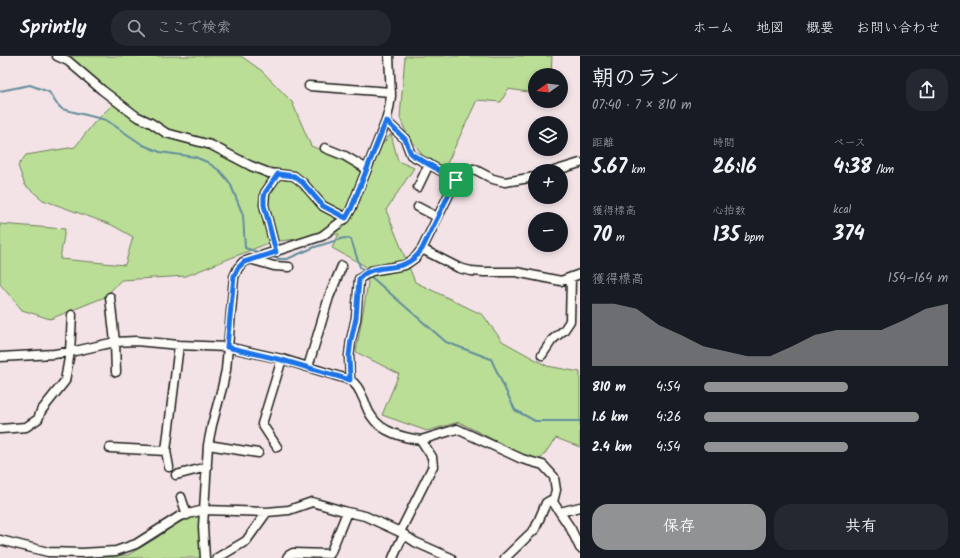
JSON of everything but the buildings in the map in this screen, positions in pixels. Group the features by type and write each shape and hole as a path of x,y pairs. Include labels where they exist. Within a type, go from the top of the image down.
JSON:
{"street":[{"path":"57,56 68,61 136,116 166,132 212,145 251,166 269,173 294,176 303,183 323,206 346,218"},
{"path":"205,558 203,541 208,445 226,370 234,276 238,268 244,262 322,236 346,218 386,121 391,92 389,56"},
{"path":"309,86 391,92"},
{"path":"386,121 405,139 411,154 456,180"},
{"path":"325,148 345,156 367,169"},
{"path":"568,167 580,163"},
{"path":"418,187 429,164"},
{"path":"350,380 349,356 356,318 358,285 360,278 370,271 405,265 415,258 422,249 460,172 474,169 493,179 506,182 528,178"},
{"path":"274,252 264,205 264,197 278,174"},
{"path":"418,207 437,217"},
{"path":"422,249 459,268 471,271 516,272 561,280 580,274"},
{"path":"257,258 274,266 290,267"},
{"path":"308,367 328,298 342,266"},
{"path":"542,355 552,340 564,330 570,321 571,278"},
{"path":"110,297 115,342 116,372"},
{"path":"0,429 26,427 38,419 41,411 65,381 70,352 72,315"},
{"path":"0,358 70,352 115,342 136,341 227,347 282,360 350,380 356,384 372,417 381,427 390,432 421,440 457,429 522,459 542,465 554,477 556,490 553,502 571,529 580,548"},
{"path":"169,467 166,451 180,345"},
{"path":"277,447 262,424 282,360"},
{"path":"393,558 432,466 432,457 421,440"},
{"path":"208,445 258,453"},
{"path":"110,448 166,451"},
{"path":"176,475 207,467"},
{"path":"180,497 187,515"},
{"path":"505,558 535,529 546,503 551,500 553,502"},
{"path":"0,540 48,552 116,552 136,544 180,516 204,510 267,512 289,510 312,502 365,516 403,534 415,542 451,558"},
{"path":"560,512 580,507"},
{"path":"217,558 246,541 267,512"},
{"path":"287,558 293,553 330,554 347,512"}],"green space":[{"path":"64,56 241,56 262,71 292,102 311,146 363,167 391,134 398,161 414,168 386,210 415,282 483,315 502,341 547,366 580,372 580,447 556,438 538,463 459,422 427,431 382,415 399,374 356,352 368,283 365,266 332,248 339,234 271,242 186,276 121,280 105,297 50,319 22,310 0,284 0,224 65,229 60,259 125,265 133,237 112,225 43,200 25,185 18,166 26,155 75,147 93,124 112,105 106,91"},
{"path":"405,56 552,56 551,68 528,68 528,92 508,89 501,102 477,100 443,172 423,156 405,130 400,118"},
{"path":"199,515 202,558 86,558 128,555 158,537 177,523"}],"waterway":[{"path":"0,91 30,85 49,92 62,109 106,120 143,145 160,152 195,157 207,162 220,171 230,183 243,215 245,248 261,253"},
{"path":"269,256 279,259 287,259 315,247 344,238 351,239 360,267 366,272"},
{"path":"369,275 446,342 491,359 515,410 535,421 580,421"}],"route":[{"path":"386,121 405,139 411,154 456,180 454,181 422,249 415,258 405,265 370,271 359,279 356,318 352,333 349,356 350,380 282,360 227,347 232,286 234,276 238,268 244,262 276,252 264,205 264,197 265,193 278,174 294,176 303,183 323,206 346,218 386,121"}]}
